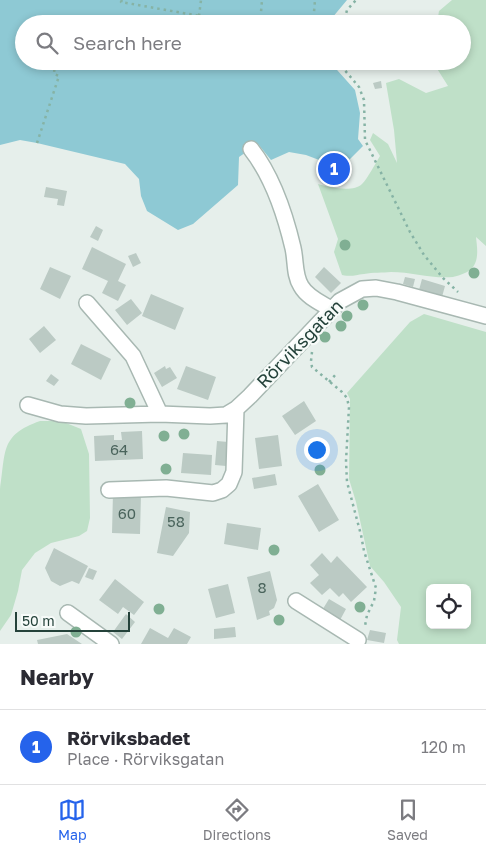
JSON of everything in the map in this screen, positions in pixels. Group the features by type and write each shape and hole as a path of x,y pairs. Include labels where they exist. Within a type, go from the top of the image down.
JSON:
{"street":[{"path":"251,150 259,159 272,184 294,251 300,286 306,293 331,310"},
{"name":"Rörviksgatan","path":"28,405 60,414 86,416 226,415 236,409 331,310 348,295 362,289 376,288 486,316"},
{"path":"87,303 132,356 160,414"},
{"path":"109,490 166,488 213,493 222,490 229,484 234,472 236,409"},
{"path":"296,602 359,639"},
{"path":"68,613 111,644"}],"path":[{"path":"122,0 121,2 193,15"},
{"path":"199,15 201,0"},
{"path":"261,15 262,0"},
{"path":"314,15 315,0"},
{"path":"346,15 347,10 356,0"},
{"path":"37,143 59,76 54,74 54,70"},
{"path":"345,70 354,81 364,100 365,140 410,232 424,255 443,278 459,293"},
{"path":"310,332 314,337 312,367 336,386 347,398 349,407 346,461 347,482 364,551 376,588 374,601 359,639"},
{"path":"329,382 337,373"}],"green space":[{"path":"452,0 486,0 486,246 476,237 477,254 473,267 467,272 453,277 391,272 351,276 342,275 334,252 338,239 318,184 347,189 358,187 362,184 380,156 370,140 373,133 388,144 397,163 394,130 386,83 399,79 426,93 448,86 438,70 471,70 471,15 438,15 439,11"},
{"path":"424,314 486,332 486,644 399,644 397,640 401,607 384,582 370,566 349,479 350,399 347,393 410,322"},
{"path":"40,421 61,421 81,429 89,454 90,518 87,531 79,536 51,543 35,553 22,570 11,615 0,631 0,489 5,454 11,439 18,432"}],"water":[{"path":"0,0 347,0 334,15 15,15 15,70 337,70 355,90 360,113 358,139 363,146 349,160 327,163 306,155 289,152 271,160 258,144 239,157 238,185 193,224 178,230 147,211 141,196 139,179 125,164 20,140 0,145"}],"building":[{"path":"381,81 382,88 375,89 373,83"},
{"path":"46,187 67,191 64,206 57,205 58,199 44,197"},
{"path":"96,226 103,230 98,241 90,237"},
{"path":"92,247 126,264 118,281 126,285 118,301 102,293 108,281 82,269"},
{"path":"136,253 141,263 133,267 128,256"},
{"path":"50,267 71,276 60,299 40,289"},
{"path":"324,267 341,283 331,293 315,277"},
{"path":"405,277 415,279 413,287 403,284"},
{"path":"422,279 445,286 442,297 419,290"},
{"path":"151,294 184,308 175,330 142,316"},
{"path":"131,299 142,313 127,325 115,310"},
{"path":"44,326 56,340 40,353 29,339"},
{"path":"81,344 111,359 101,380 71,364"},
{"path":"165,366 166,369 170,367 177,378 162,387 154,373"},
{"path":"186,366 216,377 208,400 177,389"},
{"path":"51,374 59,380 54,386 46,381"},
{"path":"304,401 316,421 295,435 282,416"},
{"path":"142,431 143,459 95,461 94,436 114,435 114,440 122,440 121,432"},
{"path":"278,435 282,466 259,469 255,438"},
{"path":"217,441 228,442 226,466 215,465"},
{"path":"312,442 323,444 318,460 308,457"},
{"path":"183,453 212,455 211,475 181,473"},
{"path":"275,474 277,485 254,489 252,478"},
{"path":"318,484 339,520 319,532 298,496"},
{"path":"113,493 141,494 140,534 112,533"},
{"path":"166,507 190,512 189,533 173,556 157,553"},
{"path":"227,523 261,528 258,550 224,544"},
{"path":"54,548 88,566 79,584 72,581 60,586 51,581 45,568"},
{"path":"322,553 331,563 337,556 367,587 351,602 343,593 339,597 330,588 322,595 310,583 319,575 310,565"},
{"path":"89,568 97,571 93,580 85,577"},
{"path":"270,571 277,600 274,608 269,611 270,615 257,620 247,577"},
{"path":"115,579 144,602 134,615 123,607 118,614 99,600"},
{"path":"228,584 235,613 216,618 208,589"},
{"path":"329,599 346,609 339,622 321,612"},
{"path":"126,614 135,622 122,639 113,632"},
{"path":"235,627 236,637 214,639 214,629"},
{"path":"150,628 168,638 174,628 191,637 187,644 141,644"},
{"path":"370,630 386,633 384,643 367,640"},
{"path":"67,634 82,644 38,644 37,640"}],"place":[{"name":"Rörviksbadet","path":"334,169"}]}
